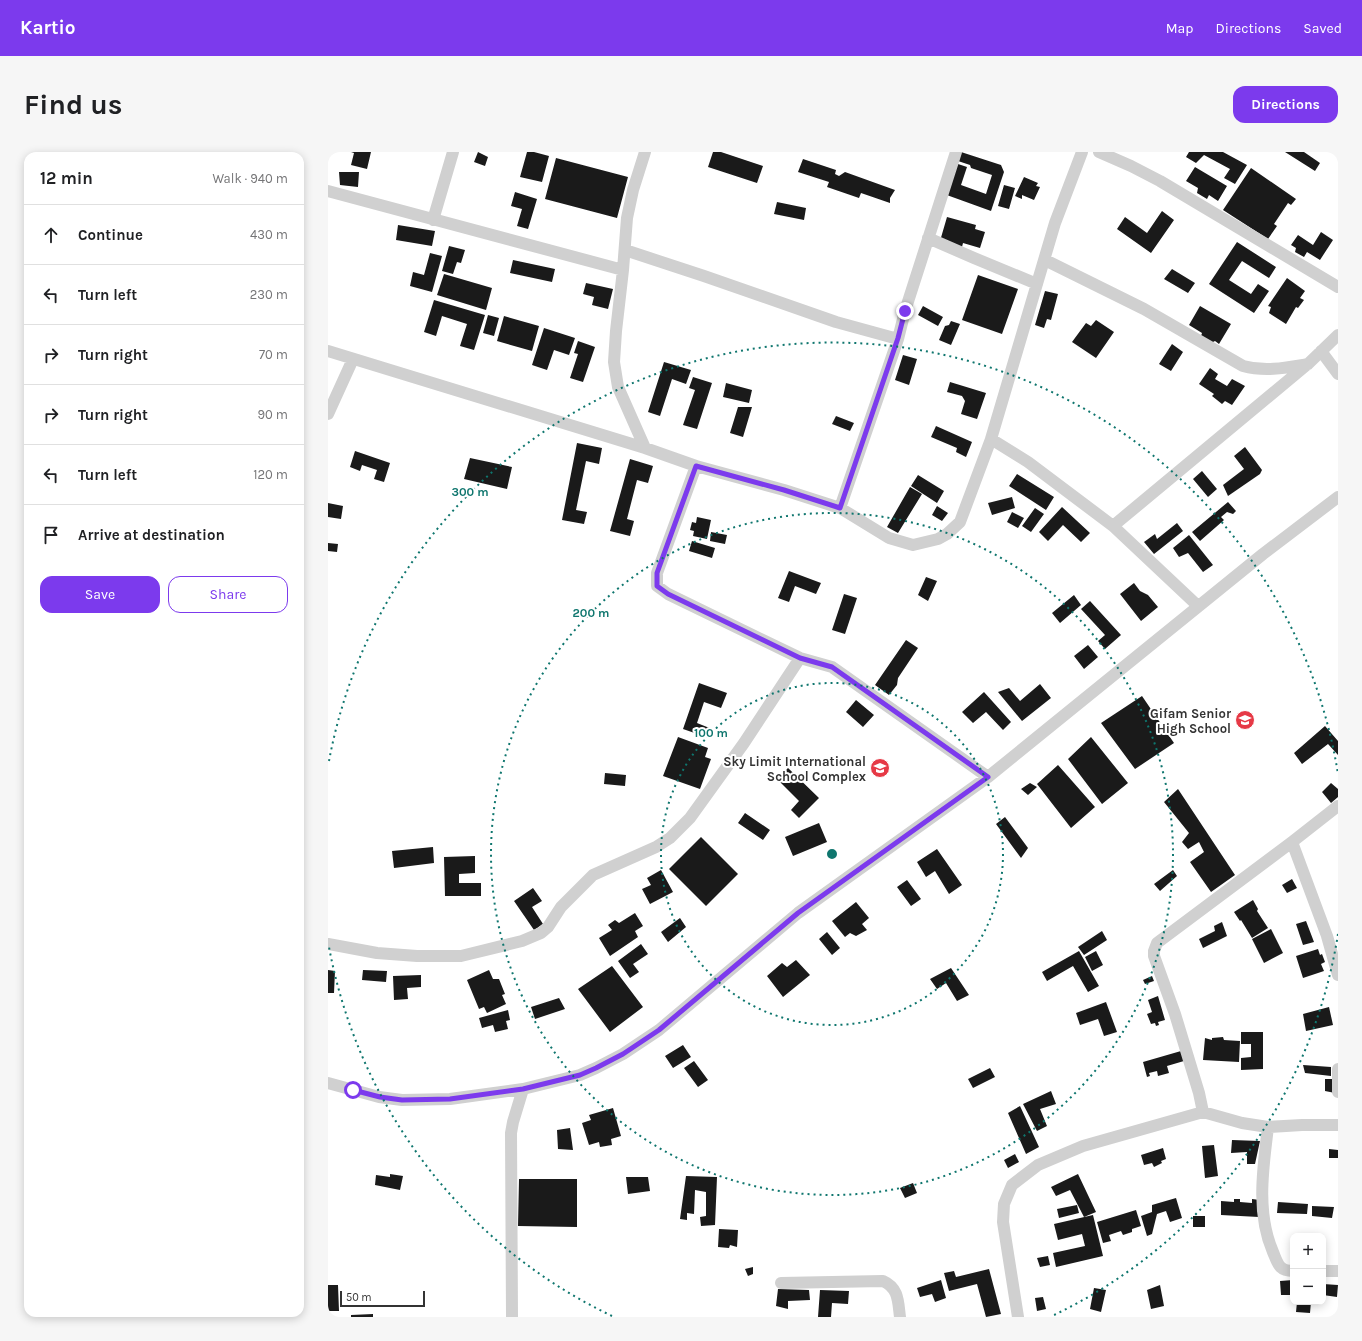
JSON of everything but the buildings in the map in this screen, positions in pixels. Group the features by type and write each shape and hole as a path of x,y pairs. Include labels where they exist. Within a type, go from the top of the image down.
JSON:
{"street":[{"path":"433,220 453,152"},
{"path":"645,152 633,190 627,218 616,331 615,373 622,400 645,448"},
{"path":"840,508 898,338 905,311 956,152"},
{"path":"328,351 645,448 696,466 784,490 840,508 889,538 913,545 938,539 947,534 960,522 992,439 1044,260 1082,152"},
{"path":"1099,152 1160,181 1338,287"},
{"path":"328,191 623,270"},
{"path":"928,238 1037,284"},
{"path":"625,250 711,278 836,322 898,338"},
{"path":"1044,260 1144,309 1243,366 1266,370 1309,363"},
{"path":"1113,526 1309,363 1338,334"},
{"path":"1321,351 1338,374"},
{"path":"328,414 353,359"},
{"path":"992,439 1028,462 1113,526 1198,606"},
{"path":"696,466 657,573 657,586 668,594 800,658 832,667 988,777"},
{"path":"328,1083 380,1097 402,1100 450,1099 523,1089 580,1075 603,1065 659,1030 798,913 988,777 1263,554 1338,497"},
{"path":"328,944 377,953 417,956 461,956 522,941 541,933 548,927 561,907 593,875 656,847 670,838 690,818 744,743 800,658"},
{"path":"1203,1112 1199,1093 1175,1014 1154,956 1157,943 1338,806"},
{"path":"1292,842 1327,936 1338,975"},
{"path":"1338,1069 1338,1092"},
{"path":"512,1317 511,1133 523,1089"},
{"path":"1018,1317 1003,1222 1004,1204 1012,1184 1038,1165 1083,1146 1203,1112 1242,1123 1268,1127 1302,1124 1338,1125"},
{"path":"1268,1127 1264,1160 1262,1204 1267,1239 1278,1264 1282,1269 1290,1271"},
{"path":"1326,1271 1338,1271"},
{"path":"781,1283 883,1281 894,1288 900,1317"}],"place":[{"name":"Gifam Senior High School","path":"1245,720"},
{"name":"Sky Limit International School Complex","path":"880,768"}],"route":[{"path":"353,1090 380,1097 402,1100 450,1099 523,1089 580,1075 596,1068 623,1054 659,1030 798,913 988,777 832,667 800,658 668,594 657,586 657,573 696,466 784,490 840,508 898,338 905,311"}]}
